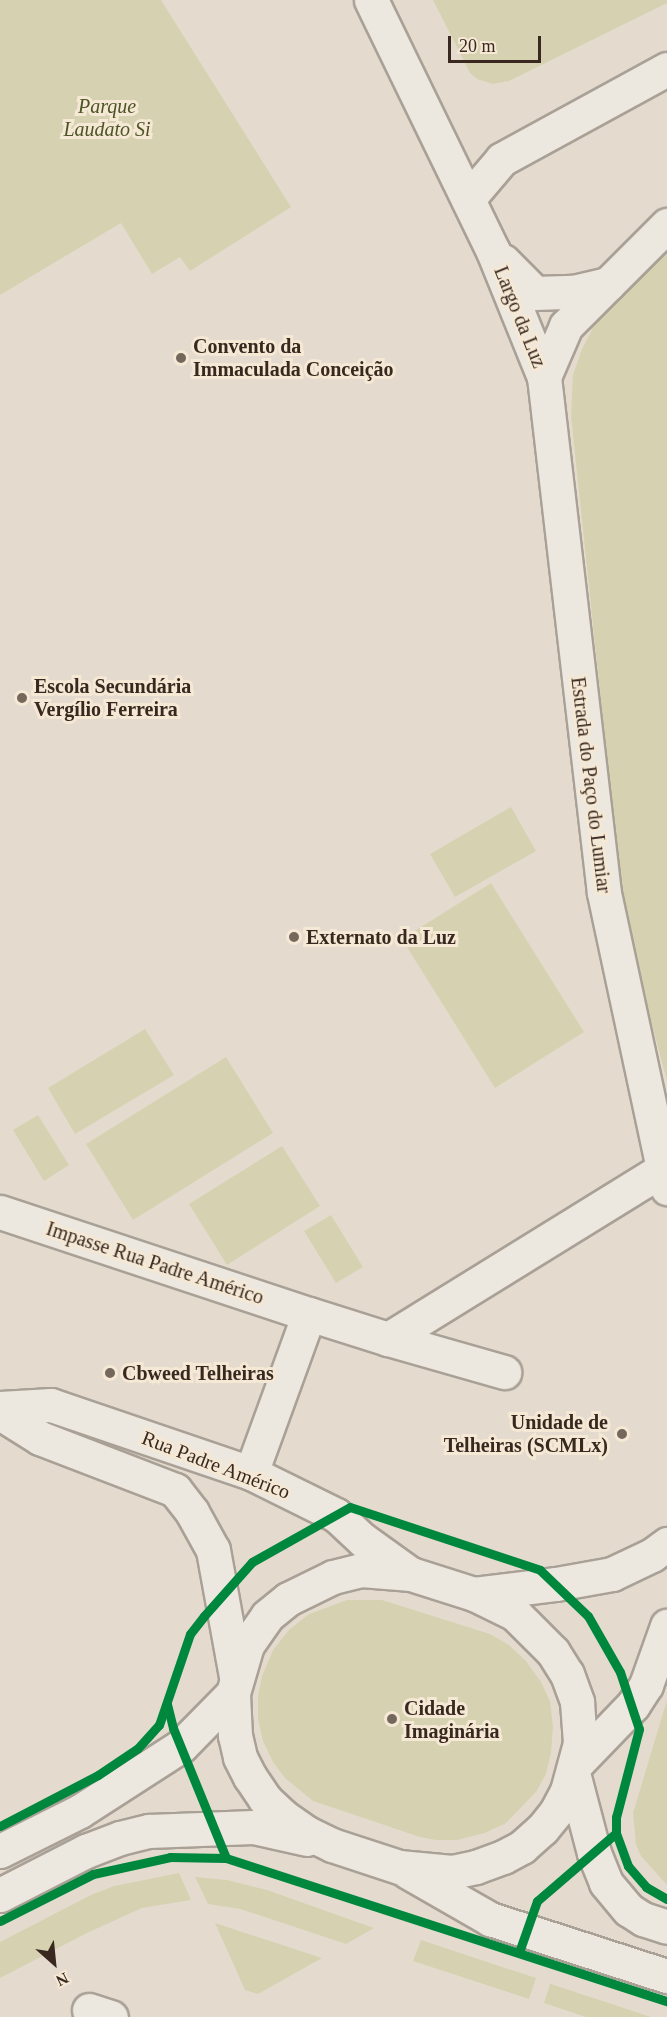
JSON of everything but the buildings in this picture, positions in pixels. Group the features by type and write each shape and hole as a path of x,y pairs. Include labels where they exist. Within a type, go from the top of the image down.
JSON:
{"street":[{"name":"Largo da Luz","path":"371,0 493,251 544,377"},
{"path":"468,199 502,159 667,69"},
{"name":"Largo da Luz","path":"544,377 566,326 667,225"},
{"name":"Largo da Luz","path":"493,251 535,293 573,292 608,284"},
{"name":"Estrada do Paço do Lumiar","path":"544,377 604,893 665,1179"},
{"path":"388,1339 665,1179"},
{"name":"Impasse Rua Padre Américo","path":"0,1212 309,1314 504,1372"},
{"path":"251,1473 309,1314"},
{"name":"Rua Padre Américo","path":"0,1408 51,1405 251,1473 336,1515 363,1540 411,1574"},
{"name":"Rua Padre Américo","path":"0,1413 40,1438 176,1490 192,1512 213,1550 235,1685"},
{"path":"474,1594 612,1574 652,1555 667,1545"},
{"path":"332,1845 307,1833 284,1817 265,1799 240,1758 234,1736 235,1685 247,1645 267,1616 308,1587 333,1577 361,1570 386,1570 411,1574 474,1594 515,1614 553,1652 567,1674 577,1702 580,1723 580,1743 575,1768 556,1812 522,1847 476,1867 452,1872 399,1867"},
{"path":"575,1768 633,1705 646,1685 667,1626"},
{"path":"0,1851 80,1811 180,1746 235,1685"},
{"path":"575,1768 594,1852 606,1883 629,1910 643,1919 667,1927"},
{"path":"0,1895 86,1851 120,1838 149,1831 253,1827 332,1845 399,1867 490,1919 667,1976"}],"green space":[{"name":"Parque Laudato Si","path":"0,0 161,0 291,207 190,271 180,257 152,274 121,223 0,295"},
{"path":"433,0 667,0 667,3 509,81 493,84 477,79 470,73"},
{"path":"667,251 667,1081 624,919 571,416 573,375 582,349 595,324"},
{"path":"511,807 536,851 455,897 430,854"},
{"path":"491,883 584,1032 495,1088 402,939"},
{"path":"145,1029 174,1075 75,1134 48,1088"},
{"path":"226,1057 273,1133 133,1220 86,1144"},
{"path":"38,1115 69,1165 44,1181 13,1130"},
{"path":"282,1146 320,1206 227,1265 189,1204"},
{"path":"331,1215 363,1267 336,1283 304,1231"},
{"path":"347,1600 382,1600 490,1634 509,1645 526,1661 541,1682 550,1701 553,1727 551,1753 546,1774 536,1792 506,1823 485,1833 457,1840 420,1837 313,1801 285,1778 273,1762 263,1741 258,1719 258,1696 262,1676 273,1650 289,1630 309,1614"},
{"path":"667,1700 667,1885 641,1856 636,1845 633,1813"},
{"path":"179,1873 191,1900 142,1908 87,1933 0,1978 0,1942 91,1895 114,1886"},
{"path":"195,1877 227,1880 267,1890 374,1928 346,1944 240,1909 208,1904"},
{"path":"215,1923 322,1958 258,1994 245,1990"},
{"path":"421,1940 536,1978 529,1999 413,1961"},
{"path":"550,1984 651,2017 586,2017 544,2003"}],"cycle path":[{"path":"0,1826 98,1775 138,1748 159,1725 190,1634 204,1616 252,1562 350,1507 540,1570 588,1616 620,1672 639,1729 616,1817 616,1833 537,1901 519,1952"},
{"path":"167,1704 173,1728 226,1858"},
{"path":"616,1833 628,1866 646,1887 667,1899"},
{"path":"0,1921 93,1874 170,1857 226,1858 667,2001"}],"place":[{"name":"Convento da Immaculada Conceição","path":"181,358"},
{"name":"Escola Secundária Vergílio Ferreira","path":"22,698"},
{"name":"Externato da Luz","path":"294,937"},
{"name":"Cbweed Telheiras","path":"110,1373"},
{"name":"Unidade de Telheiras (SCMLx)","path":"622,1434"},
{"name":"Cidade Imaginária","path":"392,1719"}]}
